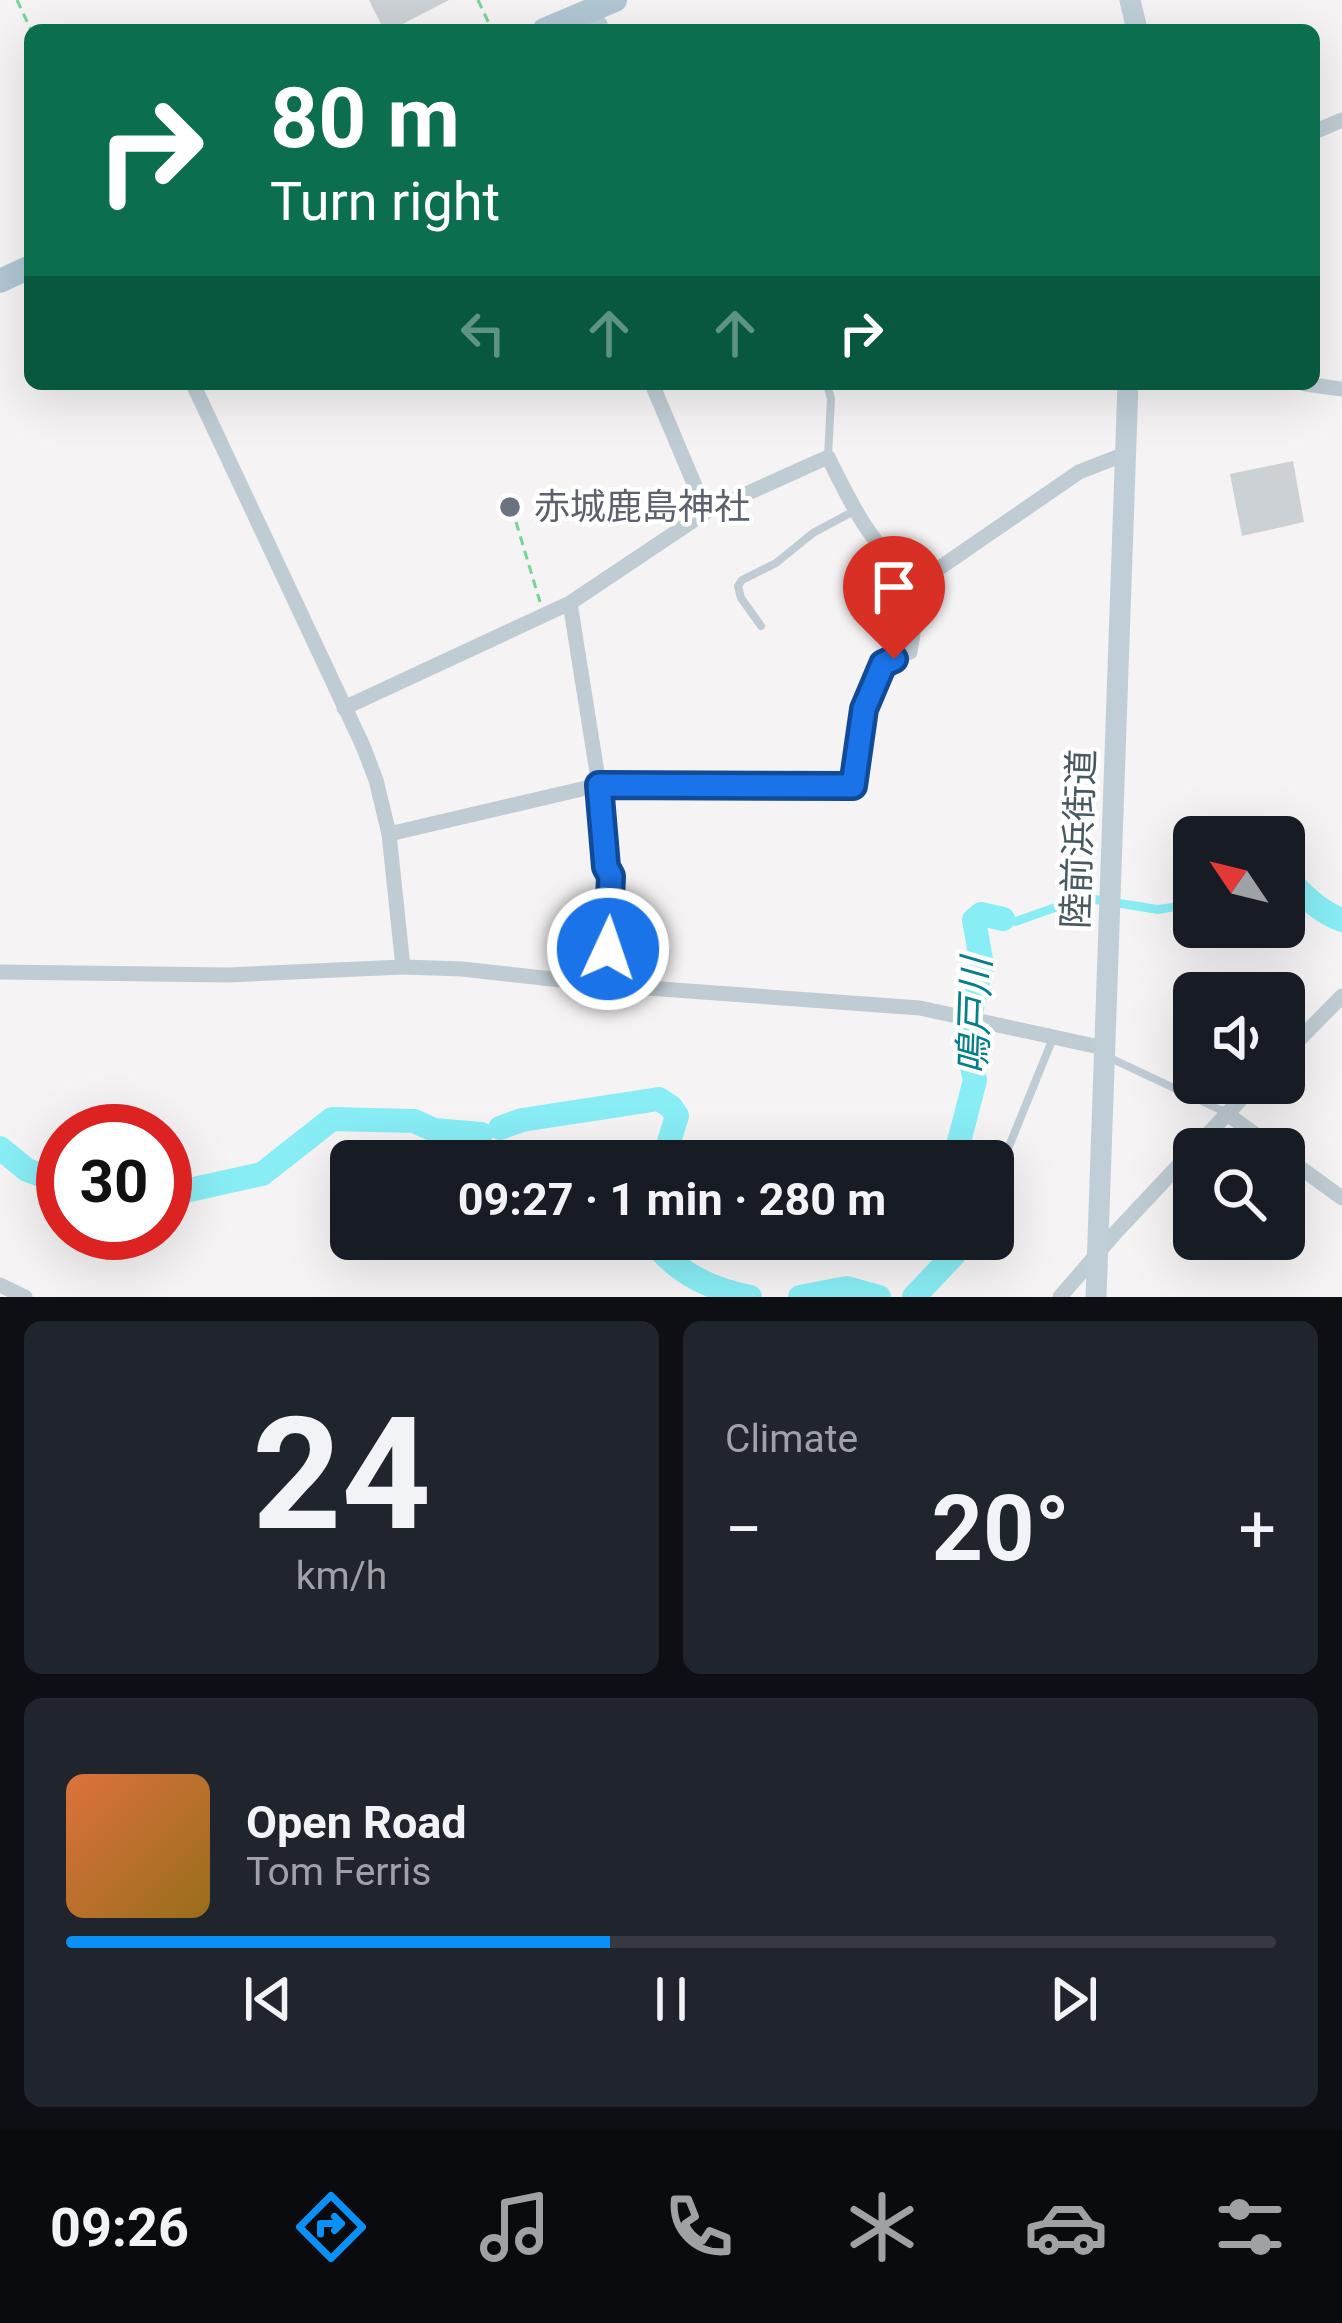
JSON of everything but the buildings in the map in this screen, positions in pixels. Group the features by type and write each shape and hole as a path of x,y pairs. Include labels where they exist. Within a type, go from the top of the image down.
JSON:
{"main road":[{"path":"558,24 615,0"},
{"name":"陸前浜街道","path":"1096,1297 1129,390"}],"street":[{"path":"197,390 376,780 389,834 404,967"},
{"path":"655,390 706,512"},
{"path":"389,834 599,785 853,786 864,709 883,664 910,652 922,580 1078,472 1126,454"},
{"path":"344,708 570,603 706,512 828,458 855,510 886,554 922,580"},
{"path":"570,603 599,785 606,867 611,876 606,985"},
{"path":"0,972 228,975 463,969 606,985 920,1008 1103,1051"},
{"path":"1305,1033 1342,996"},
{"path":"1060,1297 1235,1104"},
{"path":"1226,1113 1246,1128"},
{"path":"1305,1171 1342,1198"},
{"path":"0,1286 25,1297"}],"lane":[{"path":"828,458 829,390"},
{"path":"760,626 741,598 738,586 742,580 855,510"},
{"path":"1012,1140 1054,1036"},
{"path":"1103,1051 1226,1113"}],"path":[{"path":"516,522 544,615"}],"water":[{"path":"1089,894 1158,905 1173,903 1173,912 1158,914 1089,903 1016,926 970,918 980,910 1015,917"}],"waterway":[{"name":"鳴戸川","path":"1305,896 1342,920"},
{"name":"鳴戸川","path":"959,1140 975,1080 965,1038 982,965 974,920 981,914 1003,919"},
{"name":"鳴戸川","path":"500,1128 522,1120 659,1099 677,1116 670,1140"},
{"name":"鳴戸川","path":"192,1189 262,1174 332,1119 414,1121 434,1130 481,1134"},
{"name":"鳴戸川","path":"0,1148 36,1173"},
{"name":"鳴戸川","path":"670,1260 694,1277 750,1297"},
{"name":"鳴戸川","path":"914,1297 949,1260"},
{"name":"鳴戸川","path":"800,1297 847,1288 879,1297"}],"place":[{"name":"赤城鹿島神社","path":"510,507"}],"route":[{"path":"608,949 611,876 606,867 599,785 853,786 864,709 883,664 894,659"}]}
